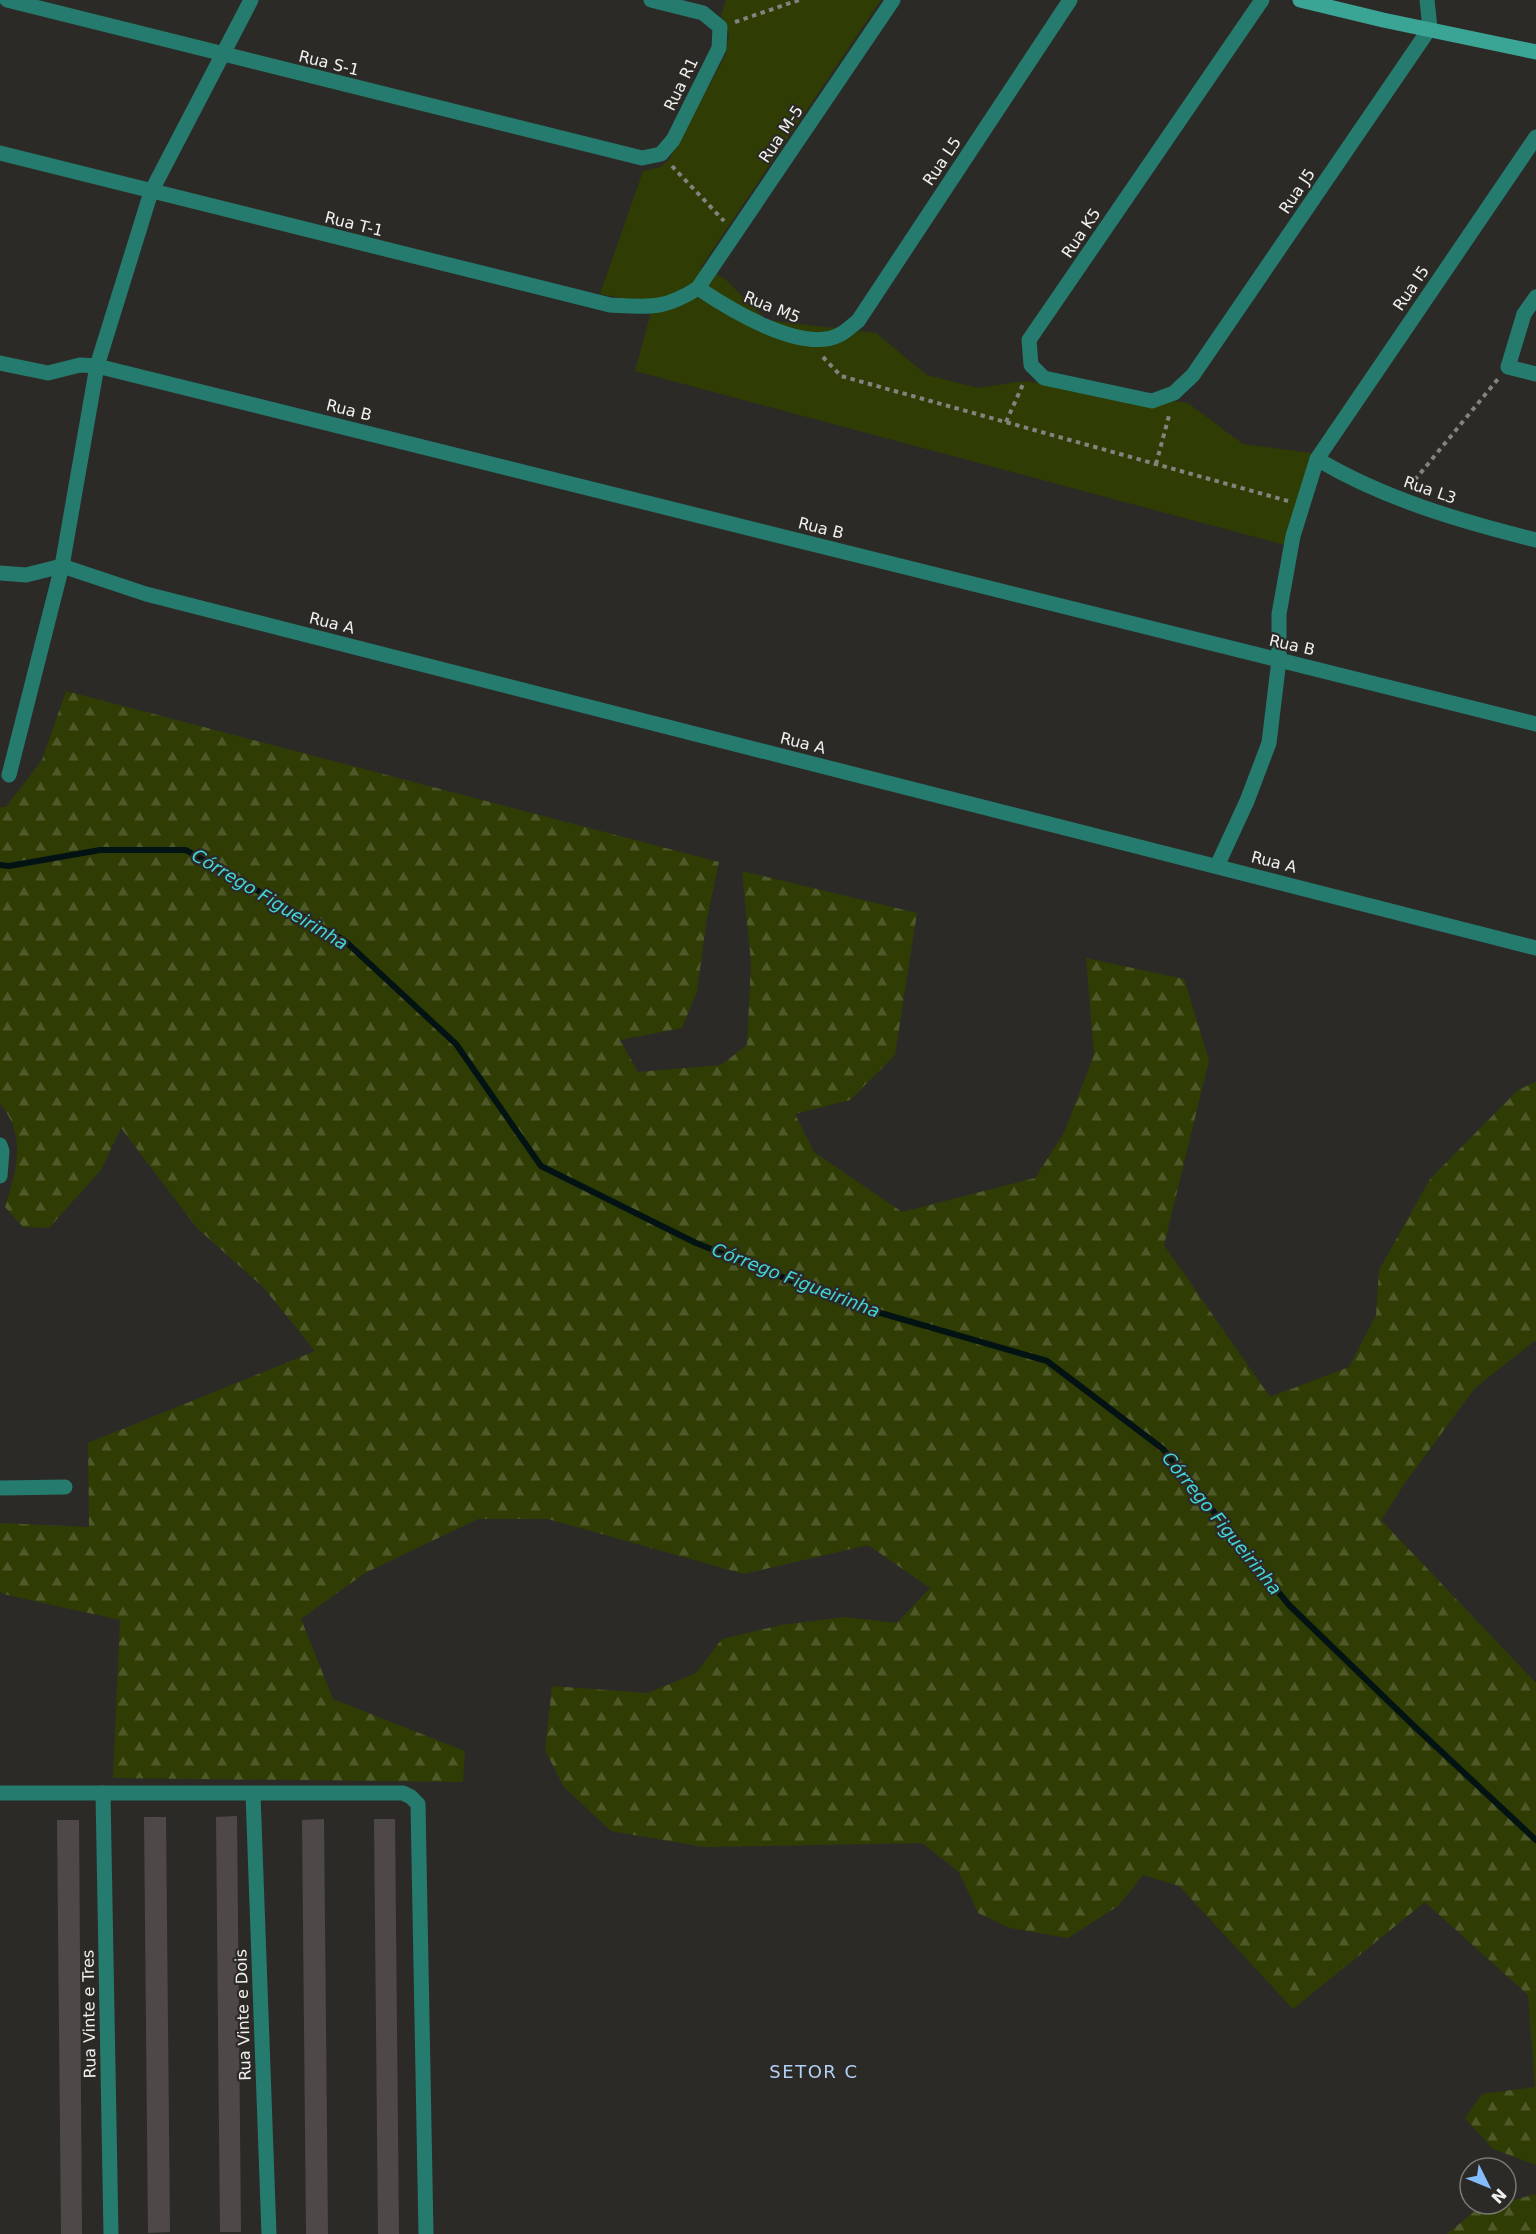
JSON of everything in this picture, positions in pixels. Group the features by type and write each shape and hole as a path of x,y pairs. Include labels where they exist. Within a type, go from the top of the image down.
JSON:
{"street":[{"name":"Rua S-1","path":"7,0 642,158 662,154"},
{"path":"9,776 62,567 97,366 151,192 251,0"},
{"path":"651,0 704,13 720,27"},
{"name":"Rua M-5","path":"698,288 893,0"},
{"name":"Rua L5","path":"838,336 858,321 1070,0"},
{"name":"Rua K5","path":"1031,365 1029,340 1262,0"},
{"path":"1300,0 1536,52"},
{"path":"1427,0 1430,28"},
{"name":"Rua R1","path":"662,154 673,140 719,48 720,27"},
{"name":"Rua J5","path":"1174,393 1193,375 1430,28"},
{"name":"Rua I5","path":"1217,866 1247,801 1269,743 1279,660 1280,614 1293,536 1317,459 1536,137"},
{"name":"Rua T-1","path":"0,153 610,305 654,307 680,300 698,288"},
{"name":"Rua M5","path":"698,288 724,306 791,337 818,339 838,336"},
{"path":"1536,297 1524,314 1508,367 1536,374"},
{"name":"Rua B","path":"0,363 48,374 80,365 97,366 1536,724"},
{"path":"1031,365 1044,378 1152,401 1174,393"},
{"name":"Rua L3","path":"1317,459 1399,499 1480,526 1536,540"},
{"path":"0,573 26,575 62,567"},
{"name":"Rua A","path":"62,567 146,594 1536,948"},
{"path":"0,1145 2,1151 0,1176"},
{"path":"0,1488 65,1487"},
{"path":"0,1792 403,1793 418,1804 426,2234"},
{"name":"Rua Vinte e Tres","path":"103,1793 111,2234"},
{"name":"Rua Vinte e Dois","path":"253,1794 269,2234"}],"path":[{"path":"720,27 799,0"},
{"path":"662,154 735,233"},
{"path":"818,339 823,356 841,376 1303,505"},
{"path":"1006,422 1031,365"},
{"path":"1399,499 1508,367"},
{"path":"1156,464 1174,393"}],"green space":[{"path":"726,0 881,0 701,267 724,278 766,320 876,333 927,375 978,388 1025,381 1188,403 1243,444 1311,453 1285,545 635,371 653,304 600,294 643,171 661,167 670,158 726,54 729,33 721,16"},
{"path":"66,691 719,862 707,918 697,991 682,1028 620,1040 638,1072 721,1065 747,1045 751,962 742,871 917,913 895,1055 850,1100 795,1114 814,1152 902,1212 1035,1178 1064,1133 1094,1055 1086,958 1184,979 1209,1060 1164,1245 1270,1397 1349,1367 1376,1315 1379,1270 1430,1179 1518,1090 1536,1082 1536,1340 1475,1388 1407,1480 1381,1520 1536,1683 1536,2165 1518,2158 1518,2156 1493,2149 1465,2118 1482,2094 1535,2087 1528,1995 1425,1902 1293,2009 1179,1886 1143,1875 1118,1906 1068,1938 1010,1928 978,1913 959,1872 922,1843 704,1847 611,1831 564,1787 545,1750 552,1686 648,1693 696,1673 722,1639 781,1625 845,1617 897,1623 930,1588 868,1545 744,1574 548,1519 478,1519 365,1573 301,1619 333,1699 465,1751 463,1782 113,1778 120,1620 3,1594 0,1591 0,1523 89,1527 88,1443 315,1351 263,1287 197,1228 121,1128 101,1170 49,1228 23,1227 5,1207 16,1166 17,1141 14,1128 0,1103 0,807 6,807 42,760"},
{"path":"1536,2194 1536,2234 1447,2234 1469,2216 1518,2216 1518,2199"}],"building":[{"path":"237,1816 241,2232 220,2232 216,1817"},
{"path":"144,1817 166,1817 170,2232 148,2233"},
{"path":"324,1819 328,2234 306,2234 302,1820"},
{"path":"374,1819 395,1819 399,2234 378,2234"},
{"path":"57,1820 79,1820 82,2234 61,2234"}],"waterway":[{"name":"Córrego Figueirinha","path":"0,865 9,866 100,850 186,850 344,940 456,1044 541,1166 696,1243 853,1305 1047,1361 1163,1449 1289,1605 1536,1840"}],"district":[{"name":"SETOR C","path":"814,2071"}]}
